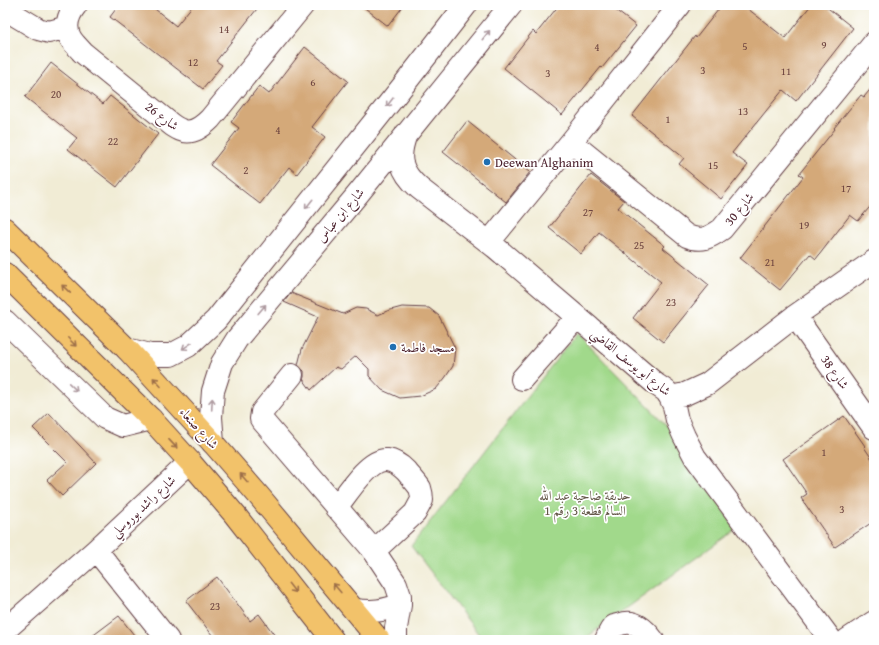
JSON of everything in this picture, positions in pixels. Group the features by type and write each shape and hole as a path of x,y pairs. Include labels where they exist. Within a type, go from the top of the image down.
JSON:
{"main road":[{"name":"شارع صنعاء","path":"5,229 127,349 213,443 297,540 380,640"},
{"path":"5,274 190,462 235,515 333,640"},
{"path":"235,515 241,519 249,519 255,516 260,510 261,503 259,496"},
{"path":"274,565 269,554 270,544 277,537 287,535 297,540"}],"street":[{"path":"5,9 38,29 49,32 67,27 68,17 76,5"},
{"name":"شارع 26","path":"67,27 71,38 82,52 172,126 182,131 192,132 202,127 210,119 302,5"},
{"path":"127,349 150,355 171,355 188,346 216,320 466,5"},
{"name":"شارع ابن عباس","path":"213,443 211,417 213,391 222,363 237,339 358,194 511,5"},
{"path":"489,242 680,5"},
{"path":"439,39 439,53 443,59 455,64 462,62 467,58"},
{"name":"شارع 30","path":"571,142 687,236 695,239 703,239 712,236 722,229 874,42"},
{"path":"406,82 413,78 420,78 427,81 432,86 434,94 433,101"},
{"name":"شارع أبو يوسف القاضي","path":"406,134 402,145 401,157 404,169 410,180 489,242 657,385 666,391 670,397 685,394 707,384 795,316 874,260"},
{"name":"شارع أبو يوسف القاضي","path":"358,194 368,186 380,181 394,179 407,182 419,188"},
{"name":"شارع 38","path":"795,316 874,428"},
{"path":"522,379 577,317"},
{"path":"216,320 213,326 213,332 215,337 220,342 232,343 237,339"},
{"path":"5,321 105,418 123,426 150,420"},
{"path":"292,375 262,412 261,419 374,551 396,584 400,596 396,640"},
{"path":"670,397 679,425 695,457 831,640"},
{"path":"336,508 361,476 371,466 379,461 387,460 400,465 410,476 420,489 422,500 415,513 374,551"},
{"name":"شارع راشد بوروسلي","path":"5,630 96,550 190,462"},
{"path":"96,550 168,640"},
{"path":"355,610 370,612 385,610 400,605"},
{"path":"606,640 615,626 631,622 640,626 653,640"},
{"path":"847,640 874,622"}],"green space":[{"name":"حديقة ضاحية عبد الله السالم قطعة 3 رقم 1","path":"577,333 671,430 736,529 583,640 483,640 411,546"}],"building":[{"path":"119,5 150,5 176,26 193,5 260,5 216,61 222,65 203,89 110,17"},
{"path":"361,5 404,5 388,26"},
{"path":"559,5 609,5 636,26 562,115 504,68 533,31 536,34"},
{"path":"722,5 743,5 785,38 811,5 824,5 853,28 796,101 783,90 732,153 748,165 721,199 679,164 684,158 632,116 695,36 696,38"},
{"path":"305,47 348,81 312,127 325,137 297,174 289,167 260,204 210,165 239,128 231,122 259,86 269,94"},
{"path":"51,63 103,104 110,96 158,134 117,187 68,149 77,138 25,97"},
{"path":"874,85 874,202 858,221 850,215 816,259 810,254 780,290 740,258 803,177 799,174 835,129 834,128 861,95 864,97"},
{"name":"Deewan Alghanim","path":"467,121 530,172 506,202 443,152"},
{"path":"591,175 624,201 618,208 665,246 663,248 709,285 663,342 633,318 661,282 599,232 581,254 549,228"},
{"name":"مسجد فاطمة","path":"291,293 343,314 356,308 366,309 378,315 402,307 429,308 439,316 455,348 453,366 436,389 420,396 400,398 382,390 369,376 369,369 356,356 341,369 336,367 311,390 303,379 304,371 298,365 302,349 318,317 284,302"},
{"path":"49,413 96,463 62,496 47,480 67,462 33,428"},
{"path":"844,416 865,446 864,447 874,462 874,521 835,547 801,498 807,494 783,459"},
{"path":"217,577 250,621 259,614 278,640 216,640 186,601"},
{"path":"119,616 138,640 87,640"}],"place":[{"name":"Deewan Alghanim","path":"487,162"},
{"name":"مسجد فاطمة","path":"393,347"}]}
